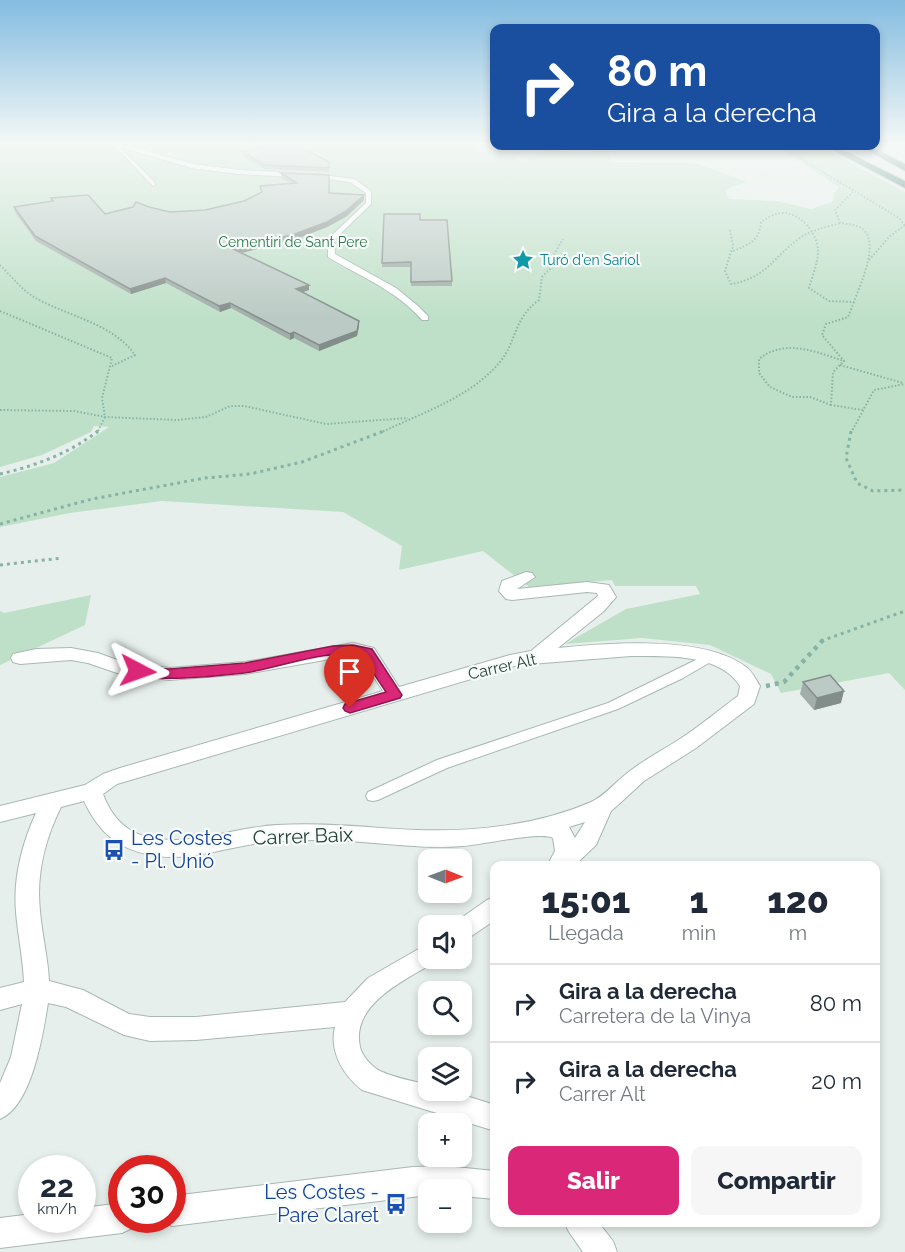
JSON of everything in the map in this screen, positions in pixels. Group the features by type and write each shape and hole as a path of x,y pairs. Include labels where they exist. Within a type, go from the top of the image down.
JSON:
{"street":[{"path":"526,577 508,585 508,591 512,595 587,586 603,589 607,597 598,607 537,656"},
{"path":"20,658 71,654 91,657 117,667 169,674 245,668 353,649 367,652 395,695"},
{"name":"Carrer Alt","path":"0,814 91,791 110,779 127,773 516,659 603,652 681,650 710,657 740,672 750,686"},
{"path":"563,861 588,840 602,807 637,776 689,743 747,699 750,686"},
{"name":"Carrer Baix","path":"91,791 106,824 122,837 140,844 179,848 256,835 300,831 433,838 542,827 571,820 602,807"},
{"path":"0,1106 21,1069 37,990 28,911 29,881 34,844 53,801"},
{"path":"542,827 556,828 563,834 566,851 562,861"},
{"path":"472,923 490,910"},
{"path":"418,960 370,990 350,1013 345,1042 354,1064 371,1081 396,1091 490,1117"},
{"path":"0,999 37,990 60,993 82,1001 108,1017 138,1028 191,1028 350,1013"},
{"path":"186,1209 402,1182 445,1180 490,1184"},
{"path":"0,1233 108,1220"},
{"path":"583,1227 602,1252"}],"lane":[{"path":"369,202 331,239 331,255 385,284 416,307 425,318"},
{"path":"373,796 442,764 613,706 679,675 710,657"}],"path":[{"path":"840,223 836,210 843,202"},
{"path":"868,261 890,236 905,226 899,218 871,202"},
{"path":"733,251 752,245 761,233 761,222 783,213 797,217 814,233 818,250 808,288 820,298 837,304 854,302"},
{"path":"730,230 735,240 733,251 723,271 724,277 730,284 748,282 774,264 801,236 840,223 860,227 869,238 868,261 854,302 848,317 826,324 822,334 843,361"},
{"path":"0,524 92,499 204,478 250,474 302,462 378,434 468,391 501,361 519,321 528,308 539,300 542,277 555,264 553,256 563,240"},
{"path":"0,265 33,297 120,339 133,350 135,355 111,367"},
{"path":"0,311 112,358 102,398 105,417 98,432 67,451 22,469 0,474"},
{"path":"843,361 806,349 778,347 765,351 759,359 759,373 770,387 792,397 810,397 831,405 863,410"},
{"path":"831,405 833,372 843,361"},
{"path":"840,366 905,384"},
{"path":"905,384 874,390 852,428 846,458 857,483 873,491 905,490"},
{"path":"0,410 74,411 105,417 177,420 206,417 230,406 244,406 326,424 412,418"},
{"path":"0,565 62,558"},
{"path":"750,686 784,682 822,640 905,611"}],"green space":[{"name":"Cementiri de Sant Pere","path":"0,202 783,202 811,209 831,202 905,202 905,690 889,673 781,693 771,674 710,645 642,638 565,644 626,609 700,594 696,586 615,586 612,580 529,587 483,551 399,570 402,546 343,512 162,501 70,513 0,527 0,477 54,463 109,427 94,426 91,432 42,455 0,467"},
{"path":"91,595 85,625 0,665 0,611 4,613"}],"building":[{"path":"44,202 95,202 105,214 133,207 137,202 170,212 205,210 238,202 356,202 327,222 295,234 233,249 309,285 296,289 359,321 357,331 319,345 294,332 290,334 230,303 219,306 165,278 130,289 35,236 14,207"},
{"path":"384,214 420,214 420,220 447,220 452,281 411,282 411,262 382,263"},
{"path":"830,675 844,691 817,698 803,682"}],"place":[{"name":"Turó d'en Sariol","path":"523,260"},
{"name":"Les Costes - Pl. Unió","path":"114,850"},
{"name":"Les Costes - Pare Claret","path":"396,1204"}],"route":[{"path":"138,671 169,674 245,668 290,658 353,649 367,652 395,695 350,708"}]}
